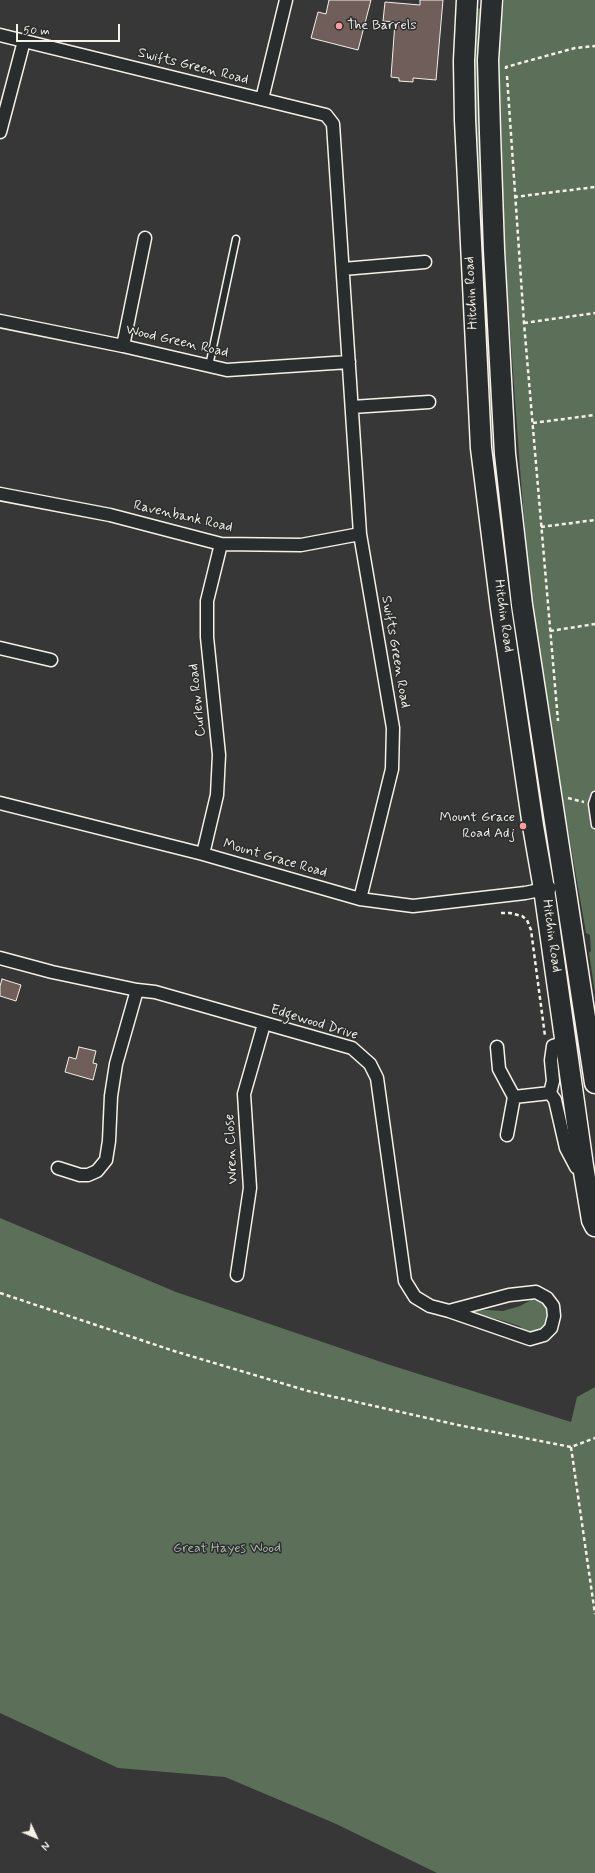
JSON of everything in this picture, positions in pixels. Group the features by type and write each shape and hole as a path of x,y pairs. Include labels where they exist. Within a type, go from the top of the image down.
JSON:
{"main road":[{"name":"Hitchin Road","path":"467,0 464,61 465,120 481,448 501,608 533,826 544,889 583,1166 592,1220 595,1226"},
{"name":"Hitchin Road","path":"492,0 488,60 490,141 494,250 505,454 522,606 595,1083"}],"street":[{"name":"Swifts Green Road","path":"262,99 286,0"},
{"name":"Swifts Green Road","path":"0,35 326,115 333,124 360,534 393,728 392,768 360,899"},
{"path":"0,132 24,41"},
{"path":"123,346 145,238"},
{"path":"343,268 425,262"},
{"name":"Wood Green Road","path":"0,321 123,346 227,370 349,362"},
{"path":"352,408 429,402"},
{"name":"Ravenbank Road","path":"0,494 110,515 221,544 301,545 360,534"},
{"name":"Curlew Road","path":"203,854 217,795 219,755 207,636 207,601 221,544"},
{"path":"0,648 51,660"},
{"name":"Mount Grace Road","path":"0,803 203,854 360,899 413,906 525,893 564,886"},
{"name":"Edgewood Drive","path":"0,958 52,972 137,990 156,992 352,1048 370,1064 377,1078 405,1281 415,1297 430,1306 449,1311 530,1339 544,1334 551,1328 554,1316 553,1306 547,1298 536,1292 509,1295 449,1311"},
{"path":"58,1168 80,1175 88,1175 97,1171 106,1160 111,1096 116,1064 137,990"},
{"name":"Wren Close","path":"237,1275 250,1188 244,1094 264,1024"},
{"path":"566,1042 554,1046 551,1060 553,1081 550,1093 555,1100 566,1148 576,1167 583,1166"},
{"path":"497,1047 499,1069 514,1097 507,1135"},
{"path":"514,1097 550,1093"}],"lane":[{"path":"209,366 236,239"},
{"path":"595,795 592,804 595,825"}],"path":[{"path":"559,726 524,323 506,67 575,48 595,46"},
{"path":"514,197 595,187"},
{"path":"524,323 595,313"},
{"path":"533,422 595,416"},
{"path":"541,527 595,520"},
{"path":"550,631 595,624"},
{"path":"565,797 592,804"},
{"path":"501,913 510,913 522,916 527,920 531,930 545,1043"},
{"path":"0,1293 174,1351 308,1391 458,1425 571,1447 595,1438"},
{"path":"571,1447 595,1614"}],"green space":[{"path":"504,0 595,0 595,993 589,953 591,951 590,935 586,933 554,749 531,602 502,217 496,62"},
{"path":"474,8 484,9 482,117 543,779 541,794 549,858 546,858 524,713 491,457 472,90"},
{"path":"557,915 563,922 585,1054 577,1055"},
{"name":"Great Hayes Wood","path":"0,1218 176,1292 387,1364 571,1422 577,1397 595,1387 595,1873 437,1873 334,1823 225,1777 118,1768 0,1713"},
{"path":"533,1299 544,1304 548,1313 545,1325 537,1332 525,1331 519,1326 469,1312 472,1309 503,1311 520,1306"}],"building":[{"name":"The Barrels","path":"329,0 371,0 358,50 311,38 318,12 326,14"},
{"path":"420,0 443,0 436,80 413,78 413,82 399,81 399,78 391,77 395,22 383,21 385,2 420,5"},
{"path":"2,979 21,985 16,1001 0,996"},
{"path":"79,1047 96,1051 93,1063 97,1064 93,1080 65,1072 69,1057 76,1059"}],"place":[{"name":"The Barrels","path":"339,26"},
{"name":"Mount Grace Road Adj","path":"523,826"}]}
